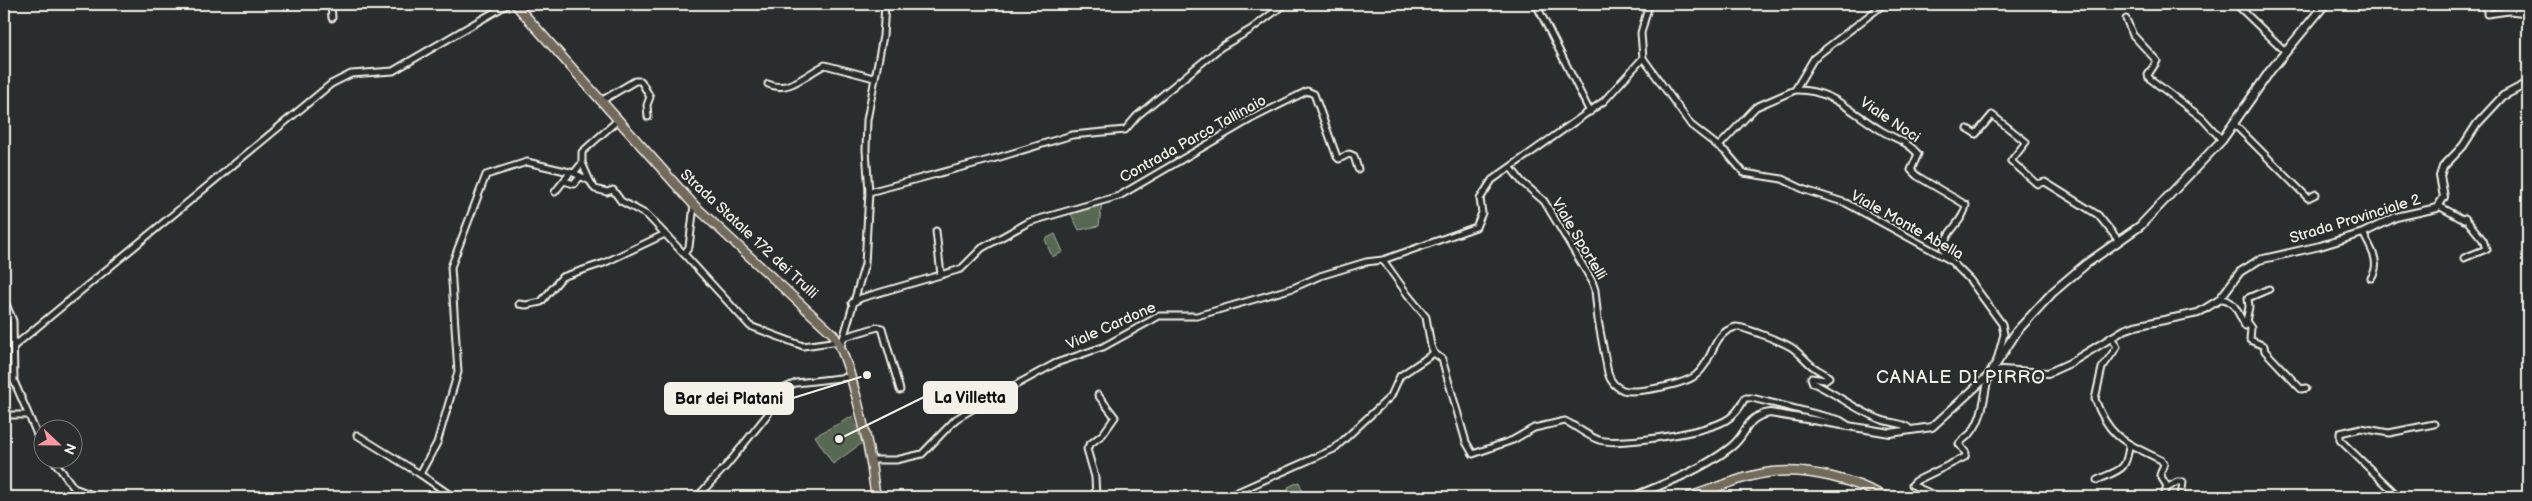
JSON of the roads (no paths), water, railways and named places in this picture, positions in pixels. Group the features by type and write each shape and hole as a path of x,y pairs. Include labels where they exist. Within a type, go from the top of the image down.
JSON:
{"main road":[{"name":"Strada Statale 172 dei Trulli","path":"514,4 694,205 841,342 871,460 877,497"},
{"path":"1989,375 2017,331 2053,292 2086,264 2140,226 2222,140 2250,98 2326,4"},
{"path":"1689,497 1762,474 1784,471 1830,478 1885,497"}],"street":[{"path":"331,4 332,18"},
{"path":"13,348 331,84 351,74 393,71 508,4"},
{"path":"841,342 865,264 869,192 866,150 867,120 883,36 885,4"},
{"path":"869,192 1000,158 1072,135 1125,130 1137,116 1214,53 1285,4"},
{"path":"1536,4 1590,112"},
{"path":"1643,58 1641,33 1649,4"},
{"path":"1719,146 1756,107 1795,90 1814,58 1884,4"},
{"path":"2236,4 2286,52"},
{"path":"2492,4 2487,9 2487,14 2509,11 2528,13"},
{"path":"2126,18 2133,35 2157,61 2148,75 2149,78 2183,102 2222,140"},
{"name":"Viale Cardone","path":"871,460 896,460 922,454 956,420 980,404 1056,363 1103,347 1159,316 1197,316 1293,288 1320,276 1366,262 1383,260 1476,227 1482,213 1480,198 1492,180 1512,168 1604,101 1643,58"},
{"name":"Viale Monte Abella","path":"1643,58 1691,124 1719,146 1744,173 1782,179 1846,203 1950,260 1964,272 2002,324 2004,334 1997,360"},
{"path":"768,84 775,88 786,86 808,77 825,65 874,78"},
{"path":"601,100 635,81 641,81 650,96 647,105 648,117"},
{"name":"Strada Provinciale 2","path":"1989,375 2002,370 2048,373 2070,363 2111,337 2135,326 2198,312 2220,299 2240,272 2259,260 2363,233 2396,217 2439,206 2444,197 2440,176 2443,167 2463,146 2477,124 2503,96 2528,84"},
{"name":"Viale Noci","path":"1795,90 1812,90 1838,101 1884,133 1898,137 1918,154 1911,170 1917,176 1966,205 1963,214 1943,242 1943,249 1950,260"},
{"name":"Contrada Parco Tallinaio","path":"852,303 861,298 961,269 993,241 1029,222 1119,196 1233,129 1307,91 1314,94 1337,157 1339,159 1349,154 1354,156 1358,169"},
{"path":"1968,129 1976,134 1992,115 2026,142 2011,162 2037,184 2045,182 2098,215 2119,242"},
{"path":"618,120 582,152 582,163 595,188 606,192 613,190 620,201 647,215 750,326 803,346 841,342 878,327 882,328 900,390"},
{"path":"2234,124 2308,198 2316,194"},
{"path":"420,474 437,443 458,372 451,267 486,175 527,162 572,173 590,181"},
{"path":"555,192 564,180 582,163"},
{"name":"Viale Sportelli","path":"1512,168 1522,182 1544,201 1592,281 1596,290 1598,320 1608,373 1610,379 1617,387 1637,391 1689,380 1702,370 1717,338 1724,332 1737,327 1746,327 1768,339 1790,346 1829,376 1825,380 1811,378 1813,382 1865,413 1887,422 1905,426 1910,430"},
{"path":"564,180 574,184 580,177"},
{"path":"684,254 689,247 694,205"},
{"path":"2439,206 2464,220 2464,218 2483,240 2486,249 2464,258"},
{"path":"936,231 941,275"},
{"path":"2363,233 2376,259 2374,274 2371,278"},
{"path":"519,304 526,305 541,302 562,277 592,265 604,263 665,234"},
{"path":"1383,260 1426,316 1434,353 1442,359 1470,452 1477,453 1513,440 1534,428 1565,421 1592,437 1605,441 1633,441 1707,428 1728,419 1742,406 1745,398 1752,398 1840,420 1849,426"},
{"path":"2220,299 2226,298 2231,301 2245,326 2249,307 2248,298 2269,288"},
{"path":"4,299 13,321 14,381 32,425"},
{"path":"2246,321 2251,328 2250,340 2264,346 2265,351 2301,389 2306,388"},
{"path":"2111,337 2117,347 2102,368 2095,399 2111,431 2129,446 2161,460 2164,464 2160,474 2167,488"},
{"path":"1226,497 1334,449 1391,396 1400,376 1434,353"},
{"path":"1632,497 1683,475 1731,447 1738,441 1750,421 1759,415 1770,413 1890,433 1932,428 1989,375"},
{"path":"1938,497 1912,485 1916,481 1965,457 1966,453 1959,444 1971,432 1977,422 1985,401 1989,375"},
{"path":"697,497 723,470 768,414 780,390 796,383 849,377"},
{"path":"1096,497 1095,477 1088,449 1089,445 1103,434 1115,417 1098,395"},
{"path":"4,415 27,415"},
{"path":"2399,497 2340,440 2340,433 2361,428 2389,433 2434,424"},
{"path":"357,435 453,497"},
{"path":"2097,480 2121,469 2127,463 2129,446"},
{"path":"59,468 74,488 98,497"},
{"path":"2164,497 2167,488 2177,482 2183,482 2181,497"},
{"path":"2440,497 2448,495 2460,497"}],"place":[{"name":"Bar dei Platani","path":"867,375"},
{"name":"La Villetta","path":"839,439"}],"district":[{"name":"CANALE DI PIRRO","path":"1961,377"}]}
